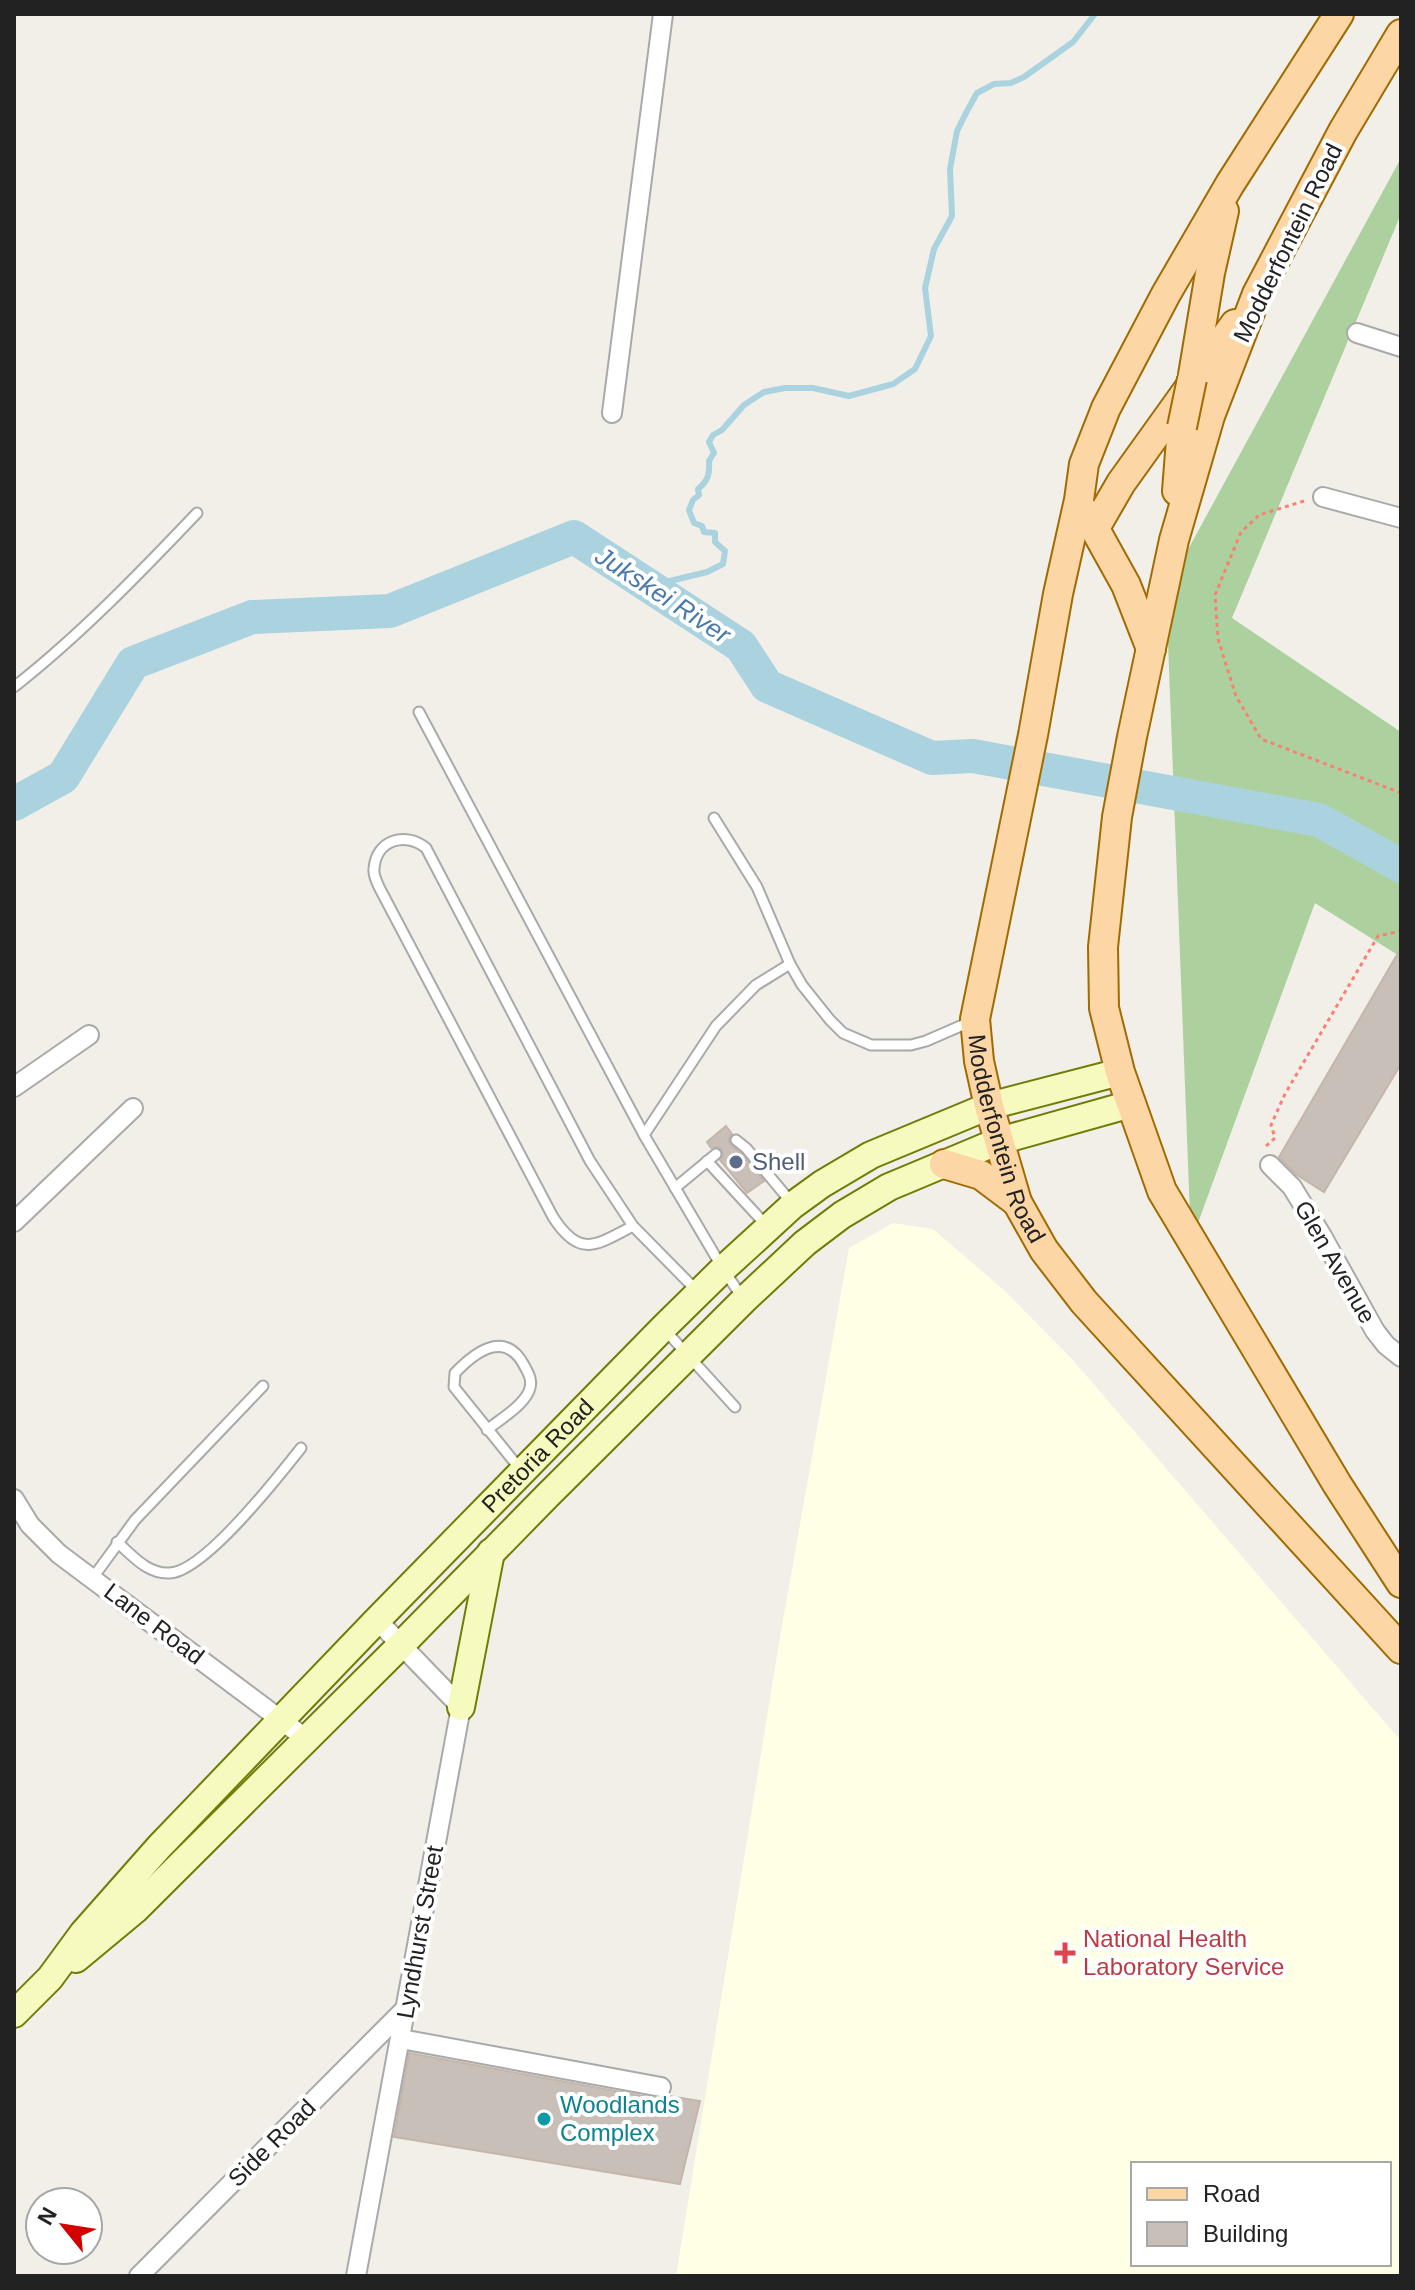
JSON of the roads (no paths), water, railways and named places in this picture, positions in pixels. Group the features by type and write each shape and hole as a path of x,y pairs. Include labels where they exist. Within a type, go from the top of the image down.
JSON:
{"main road":[{"name":"Modderfontein Road","path":"1339,14 1230,184 1166,294 1106,408 1084,464 1019,808 975,1019 979,1061 989,1106 1017,1202 1044,1250 1084,1302 1401,1649"},
{"name":"Modderfontein Road","path":"1401,34 1343,131 1257,294 1210,416 1174,540 1132,737 1117,817 1103,947 1104,1008 1120,1072 1162,1191 1329,1471 1401,1583"},
{"path":"1174,540 1182,427 1230,184"},
{"path":"1095,528 1121,483 1257,294"},
{"path":"1079,500 1126,585 1151,649"},
{"name":"Pretoria Road","path":"14,2014 50,1978 116,1895 281,1719 663,1328 793,1205 871,1155 989,1106 1120,1072"},
{"name":"Pretoria Road","path":"50,1978 95,1946 135,1910 687,1356 805,1243 842,1215 889,1187 999,1141 1131,1104"},
{"path":"944,1164 981,1175 1017,1202"},
{"path":"523,1472 547,1496"},
{"path":"461,1707 491,1552"}],"street":[{"path":"612,413 663,14"},
{"path":"1357,333 1401,347"},
{"path":"1323,497 1401,518"},
{"path":"14,1087 89,1035"},
{"path":"14,1222 133,1108"},
{"name":"Glen Avenue","path":"1270,1165 1292,1187 1375,1331 1401,1357"},
{"name":"Lane Road","path":"14,1499 42,1539 305,1738"},
{"path":"377,1620 461,1707"},
{"name":"Lyndhurst Street","path":"356,2276 461,1707"},
{"name":"Side Road","path":"139,2276 405,2009"},
{"path":"401,2039 661,2087"}],"lane":[{"path":"14,687 99,613 197,513"},
{"path":"419,712 644,1135 744,1300"},
{"path":"714,818 757,887 802,985 843,1033 871,1045 911,1045 975,1019"},
{"path":"633,1226 598,1244 583,1245 562,1231 553,1217 374,877 376,861 390,841 398,838 418,841 426,848 590,1161 633,1226 699,1294"},
{"path":"644,1135 716,1026 748,992 790,964"},
{"path":"736,1140 793,1205"},
{"path":"675,1188 711,1157 769,1227"},
{"path":"663,1328 735,1407"},
{"path":"487,1430 516,1407 529,1391 531,1377 520,1356 511,1349 496,1346 483,1349 466,1361 455,1373 454,1387 487,1430 523,1472"},
{"path":"92,1579 135,1520 263,1386"},
{"path":"117,1542 149,1569 171,1574 183,1571 247,1514 301,1448"}],"waterway":[{"path":"649,586 707,572 723,564 725,551 715,542 715,533 704,532 702,526 694,523 689,510 699,495 698,489 708,477 709,461 714,453 709,442 744,405 764,392 785,388 813,388 849,396 893,384 915,369 931,336 925,288 934,249 952,216 950,169 957,131 967,111 977,93 994,84 1011,83 1024,77 1073,42 1095,14"},
{"name":"Jukskei River","path":"14,804 63,777 133,663 252,617 390,611 574,537 741,646 767,686 932,758 973,756 1319,820 1401,866"}],"place":[{"name":"Shell","path":"736,1162"},
{"name":"National Health Laboratory Service","path":"1065,1953"},
{"name":"Woodlands Complex","path":"544,2119"}]}
